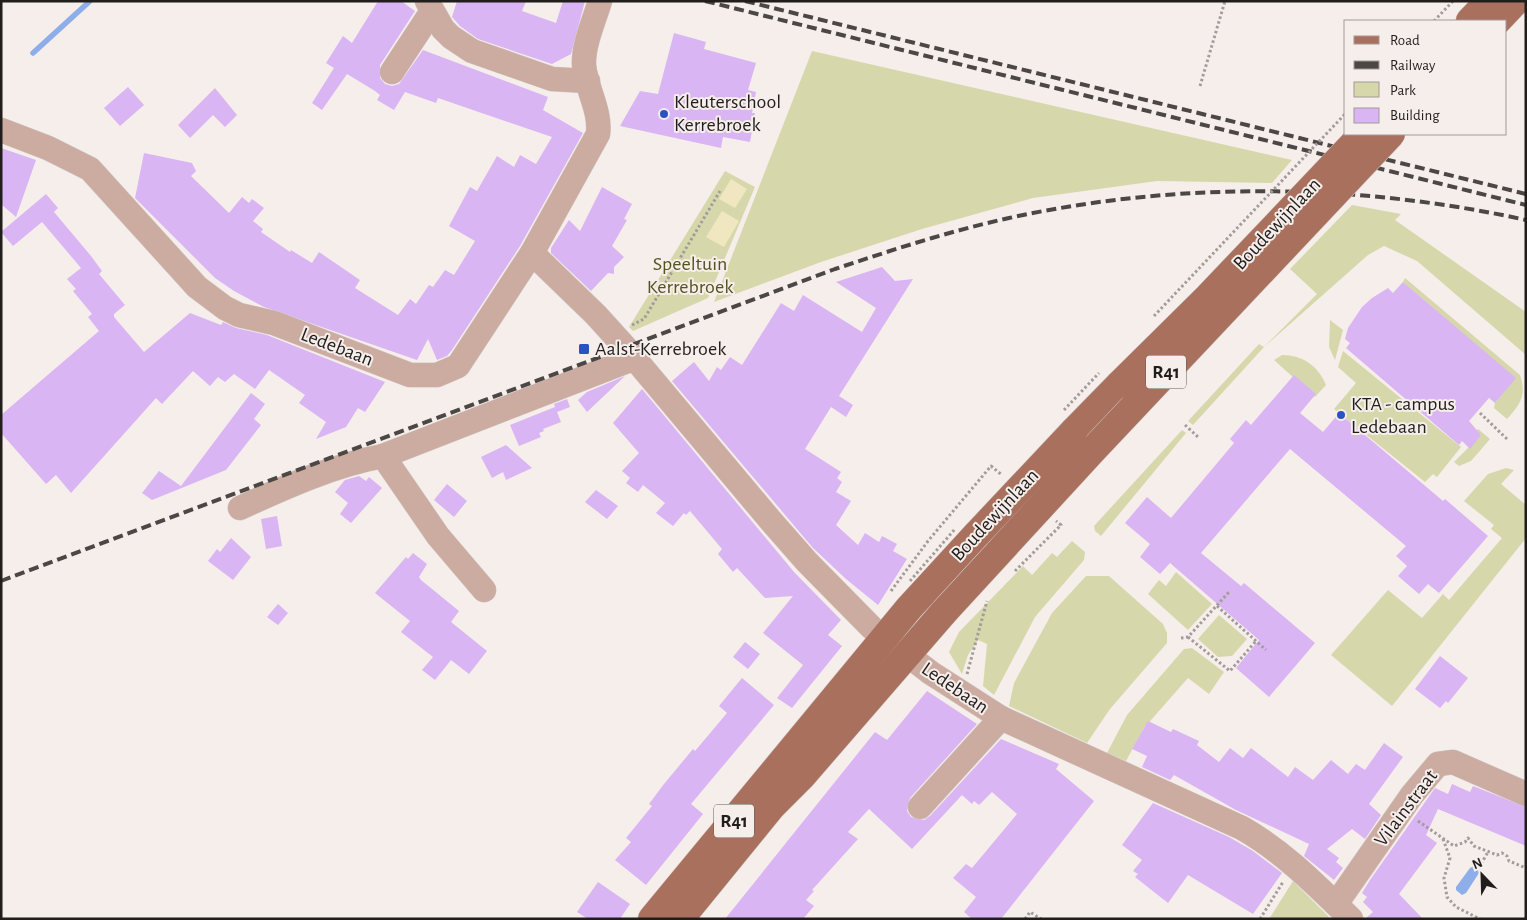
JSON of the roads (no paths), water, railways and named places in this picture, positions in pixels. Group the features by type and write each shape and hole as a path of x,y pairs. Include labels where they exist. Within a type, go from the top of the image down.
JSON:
{"main road":[{"path":"1486,10 1516,1"},
{"name":"Boudewijnlaan","path":"652,919 923,592 1020,487 1208,297 1362,135"},
{"name":"Boudewijnlaan","path":"680,919 772,806 802,776 944,612 1085,458 1390,135"}],"street":[{"path":"532,253 598,134 598,118 584,65 585,51 600,1"},
{"path":"392,72 429,6 451,38 472,51 552,79 588,82"},
{"name":"Ledebaan","path":"1,130 48,148 90,169 197,287 226,308 252,319 274,323 410,375 438,375 458,366 532,253 635,358 807,562 869,625 944,682 1001,718 1242,828 1266,841 1343,912"},
{"path":"240,508 273,493 355,463 383,456 635,358"},
{"path":"383,456 438,536 484,590"},
{"path":"920,807 1001,718"},
{"name":"Vilainstraat","path":"1343,912 1402,810 1438,764 1453,762 1526,794"}],"water":[{"path":"1474,866 1478,869 1479,873 1466,893 1462,895 1456,890 1456,887 1470,868"}],"waterway":[{"path":"33,53 90,1"}],"railway":[{"path":"705,1 1526,205"},
{"path":"745,1 1526,194"},
{"path":"1,581 835,269 921,241 987,223 1073,206 1137,198 1267,191 1333,193 1398,199 1526,220"}],"place":[{"name":"Kleuterschool Kerrebroek","path":"664,114"},
{"name":"Aalst-Kerrebroek","path":"584,349"},
{"name":"KTA - campus Ledebaan","path":"1341,415"}],"park label":[{"name":"Speeltuin Kerrebroek","path":"690,276"}]}
